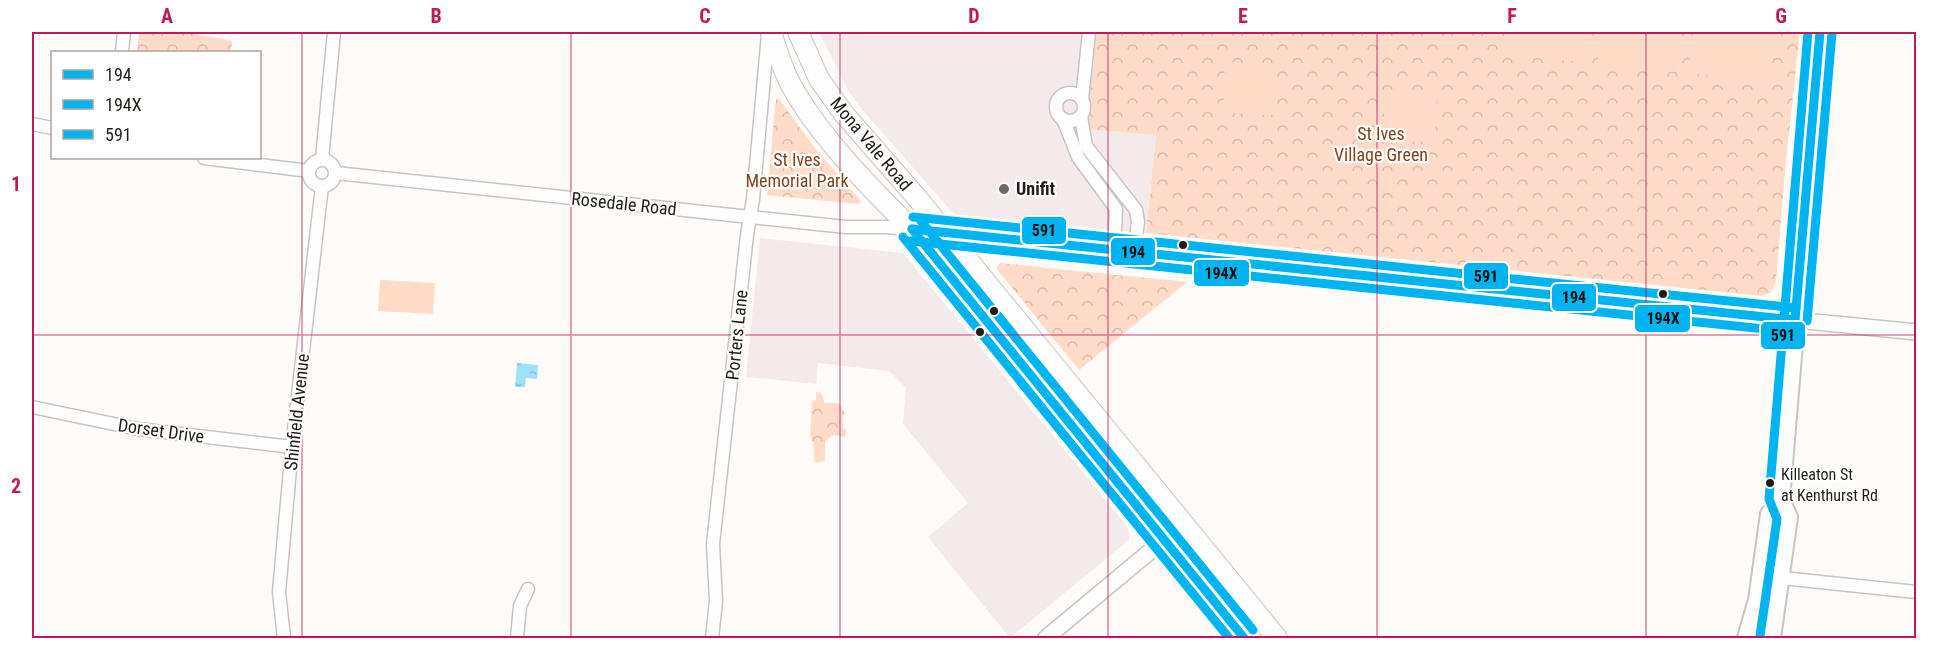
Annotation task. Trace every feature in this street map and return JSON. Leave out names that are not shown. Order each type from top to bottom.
[{"type":"highway","name":"Mona Vale Road","points":[[770,32],[789,81],[807,110],[843,156],[912,230],[1244,639]]},
{"type":"highway","name":"Mona Vale Road","points":[[798,32],[830,96],[880,157],[918,198],[1277,639]]},
{"type":"main road","points":[[1772,639],[1789,517],[1781,500],[1820,32]]},
{"type":"main road","points":[[1746,639],[1761,575],[1769,514],[1781,500]]},
{"type":"street","points":[[122,51],[124,32]]},
{"type":"street","points":[[322,159],[334,32]]},
{"type":"street","name":"Porters Lane","points":[[712,639],[716,601],[713,544],[770,32]]},
{"type":"street","points":[[1077,95],[1083,78],[1089,32]]},
{"type":"street","points":[[1077,95],[1062,94],[1057,101],[1057,111],[1078,157],[1116,209],[1114,251]]},
{"type":"street","points":[[1077,95],[1085,108],[1081,117],[1086,146],[1136,210],[1138,222],[1134,253]]},
{"type":"street","points":[[1062,119],[1072,121],[1081,117]]},
{"type":"street","points":[[32,124],[51,128]]},
{"type":"street","points":[[212,159],[309,171]]},
{"type":"street","points":[[326,159],[333,165],[336,173],[333,181],[322,186],[311,180],[309,171],[312,164],[326,159]]},
{"type":"street","name":"Rosedale Road","points":[[336,173],[750,218],[846,227],[886,227],[912,230]]},
{"type":"street","name":"Shinfield Avenue","points":[[284,639],[279,592],[292,447],[322,186]]},
{"type":"street","points":[[912,230],[1917,332]]},
{"type":"street","name":"Dorset Drive","points":[[32,407],[138,429],[292,447]]},
{"type":"street","points":[[1047,638],[1183,524]]},
{"type":"street","points":[[1759,639],[1762,620],[1761,575]]},
{"type":"street","points":[[1777,639],[1782,578],[1917,592]]},
{"type":"street","points":[[516,639],[520,606],[528,589]]},
{"type":"shaded area","points":[[819,32],[1096,32],[1086,129],[1156,134],[1146,233],[960,216],[952,212],[859,106],[847,89]]},
{"type":"shaded area","points":[[760,238],[903,253],[1126,525],[1129,539],[1010,638],[928,537],[968,503],[903,424],[906,388],[889,371],[818,363],[816,384],[746,377]]},
{"type":"green space","points":[[139,32],[185,32],[232,41],[231,51],[137,51]]},
{"type":"green space","name":"St Ives Village Green","points":[[1096,32],[1800,32],[1776,281],[1771,292],[1762,296],[1146,233],[1156,135],[1086,129]]},
{"type":"green space","points":[[1509,32],[1590,32],[1587,63],[1507,55]]},
{"type":"green space","points":[[1600,32],[1681,32],[1677,72],[1597,64]]},
{"type":"green space","points":[[1693,32],[1774,32],[1769,82],[1688,73]]},
{"type":"green space","points":[[1225,62],[1278,65],[1275,115],[1223,113]]},
{"type":"green space","points":[[1385,89],[1437,92],[1435,142],[1383,140]]},
{"type":"green space","name":"St Ives Memorial Park","points":[[776,99],[779,99],[815,148],[861,201],[859,204],[767,195]]},
{"type":"green space","points":[[1000,263],[1187,282],[1079,370],[996,268]]},
{"type":"green space","points":[[380,280],[435,283],[433,314],[378,311]]},
{"type":"green space","points":[[816,392],[821,393],[825,403],[839,403],[845,414],[842,417],[843,429],[846,429],[845,437],[833,435],[825,442],[825,461],[815,463],[813,442],[810,436],[812,401],[816,400]]},
{"type":"water","points":[[517,363],[538,365],[537,379],[526,378],[525,387],[515,387]]},
{"type":"transit line","name":"591","points":[[1760,636],[1777,519],[1769,499],[1808,32]]},
{"type":"transit line","name":"194","points":[[1795,320],[1820,32]]},
{"type":"transit line","name":"194X","points":[[1807,321],[1832,33]]},
{"type":"transit line","name":"591","points":[[913,217],[1796,308]]},
{"type":"transit line","name":"591","points":[[921,221],[1253,630]]},
{"type":"transit line","name":"194","points":[[912,229],[1795,320]]},
{"type":"transit line","name":"194","points":[[912,229],[1244,638]]},
{"type":"transit line","name":"194X","points":[[903,237],[1229,638]]},
{"type":"transit line","name":"194X","points":[[911,241],[1794,332]]},
{"type":"place","name":"Unifit","points":[[1004,189]]},
{"type":"place","name":"Killeaton St at Kenthurst Rd","points":[[1770,483]]}]
